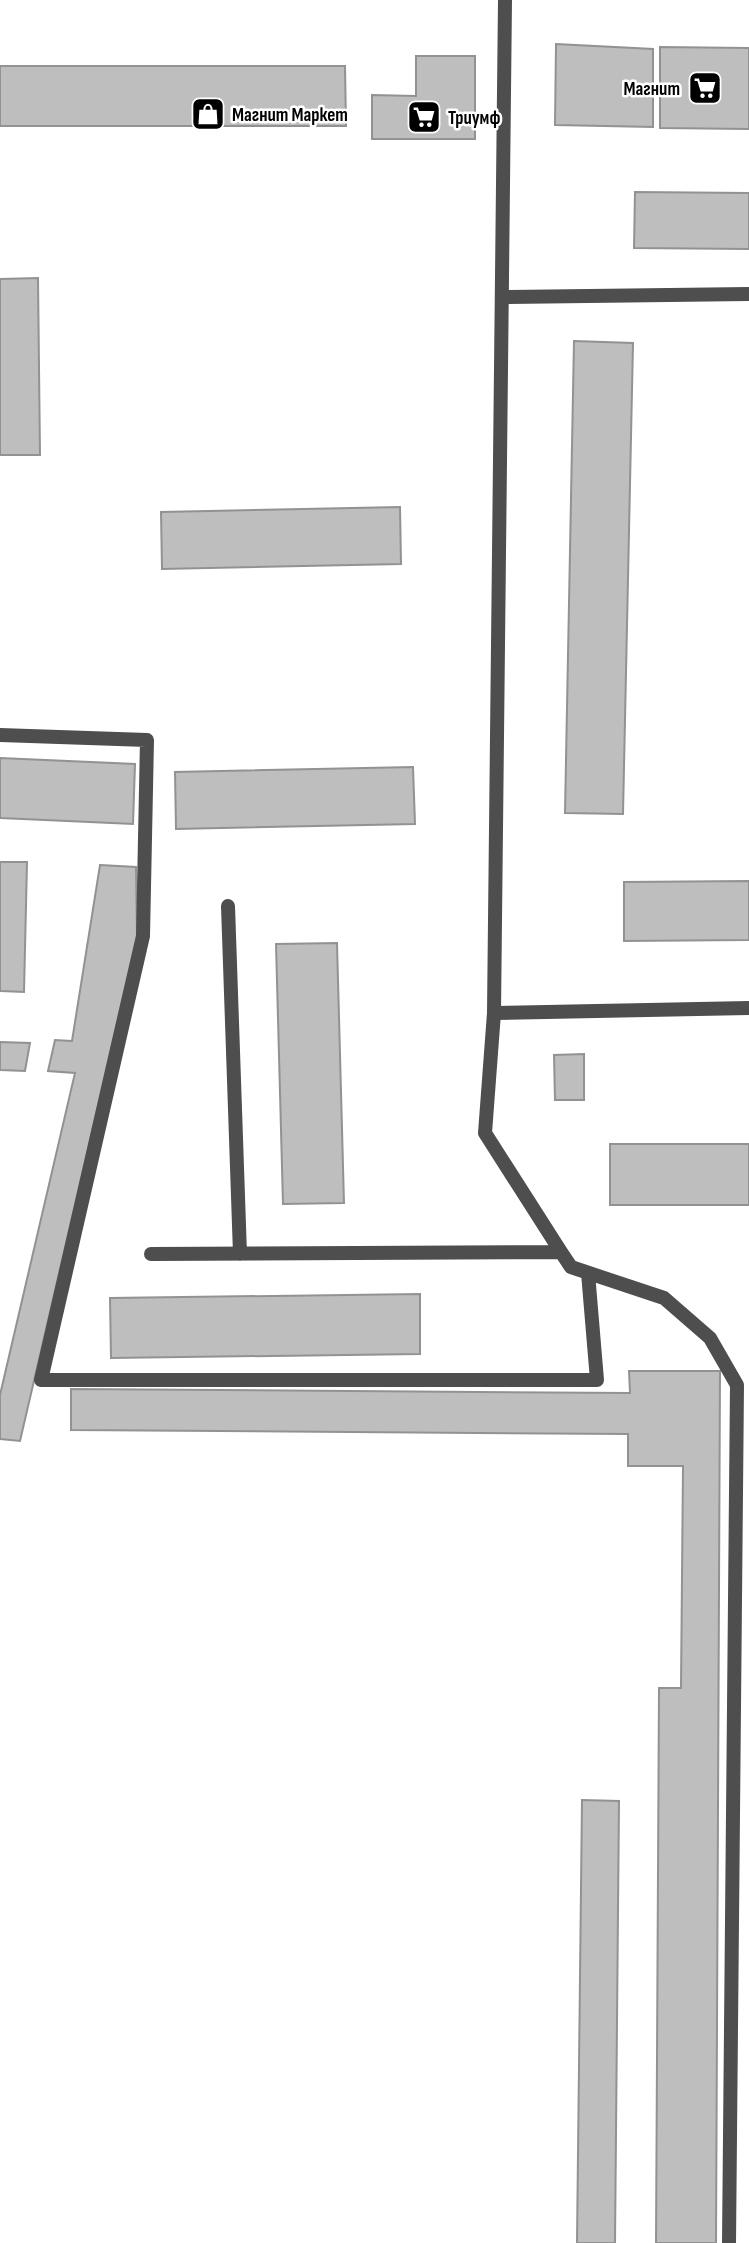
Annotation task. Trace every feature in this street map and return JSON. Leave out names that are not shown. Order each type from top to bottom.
[{"type":"street","points":[[505,0],[494,1013],[485,1133],[571,1267],[664,1298],[710,1338],[737,1385],[729,2243]]},
{"type":"street","points":[[502,297],[749,294]]},
{"type":"street","points":[[0,736],[147,740],[142,936],[41,1380],[597,1380],[588,1273]]},
{"type":"street","points":[[228,906],[240,1254]]},
{"type":"street","points":[[494,1013],[749,1008]]},
{"type":"street","points":[[151,1254],[561,1252]]},
{"type":"building","points":[[556,44],[653,49],[653,127],[555,125]]},
{"type":"building","name":"Магнит","points":[[660,47],[749,48],[749,129],[660,128]]},
{"type":"building","name":"Триумф","points":[[416,56],[475,56],[475,139],[372,139],[372,95],[416,96]]},
{"type":"building","points":[[0,66],[345,66],[346,126],[0,126]]},
{"type":"building","points":[[635,192],[749,193],[749,249],[634,248]]},
{"type":"building","points":[[38,278],[40,455],[0,455],[0,279]]},
{"type":"building","points":[[574,341],[633,343],[623,814],[565,813]]},
{"type":"building","points":[[400,507],[401,564],[162,569],[161,512]]},
{"type":"building","points":[[0,758],[135,764],[133,824],[0,818]]},
{"type":"building","points":[[413,767],[415,824],[176,829],[175,772]]},
{"type":"building","points":[[0,862],[27,862],[24,992],[0,991]]},
{"type":"building","points":[[100,865],[136,867],[137,938],[20,1441],[0,1439],[0,1395],[75,1073],[48,1071],[55,1040],[72,1041]]},
{"type":"building","points":[[749,881],[749,940],[624,941],[624,882]]},
{"type":"building","points":[[337,943],[344,1203],[283,1204],[276,944]]},
{"type":"building","points":[[0,1042],[30,1043],[25,1071],[0,1070]]},
{"type":"building","points":[[584,1054],[584,1100],[555,1100],[554,1055]]},
{"type":"building","points":[[610,1144],[749,1144],[749,1205],[610,1205]]},
{"type":"building","points":[[420,1294],[420,1354],[111,1358],[110,1298]]},
{"type":"building","points":[[629,1371],[720,1371],[716,2243],[656,2243],[659,1688],[681,1688],[683,1466],[628,1466],[628,1434],[71,1430],[71,1389],[630,1393]]},
{"type":"building","points":[[582,1800],[619,1801],[615,2243],[577,2243]]},
{"type":"place","name":"Магнит","points":[[705,88]]},
{"type":"place","name":"Магнит Маркет","points":[[208,114]]},
{"type":"place","name":"Триумф","points":[[424,117]]}]
